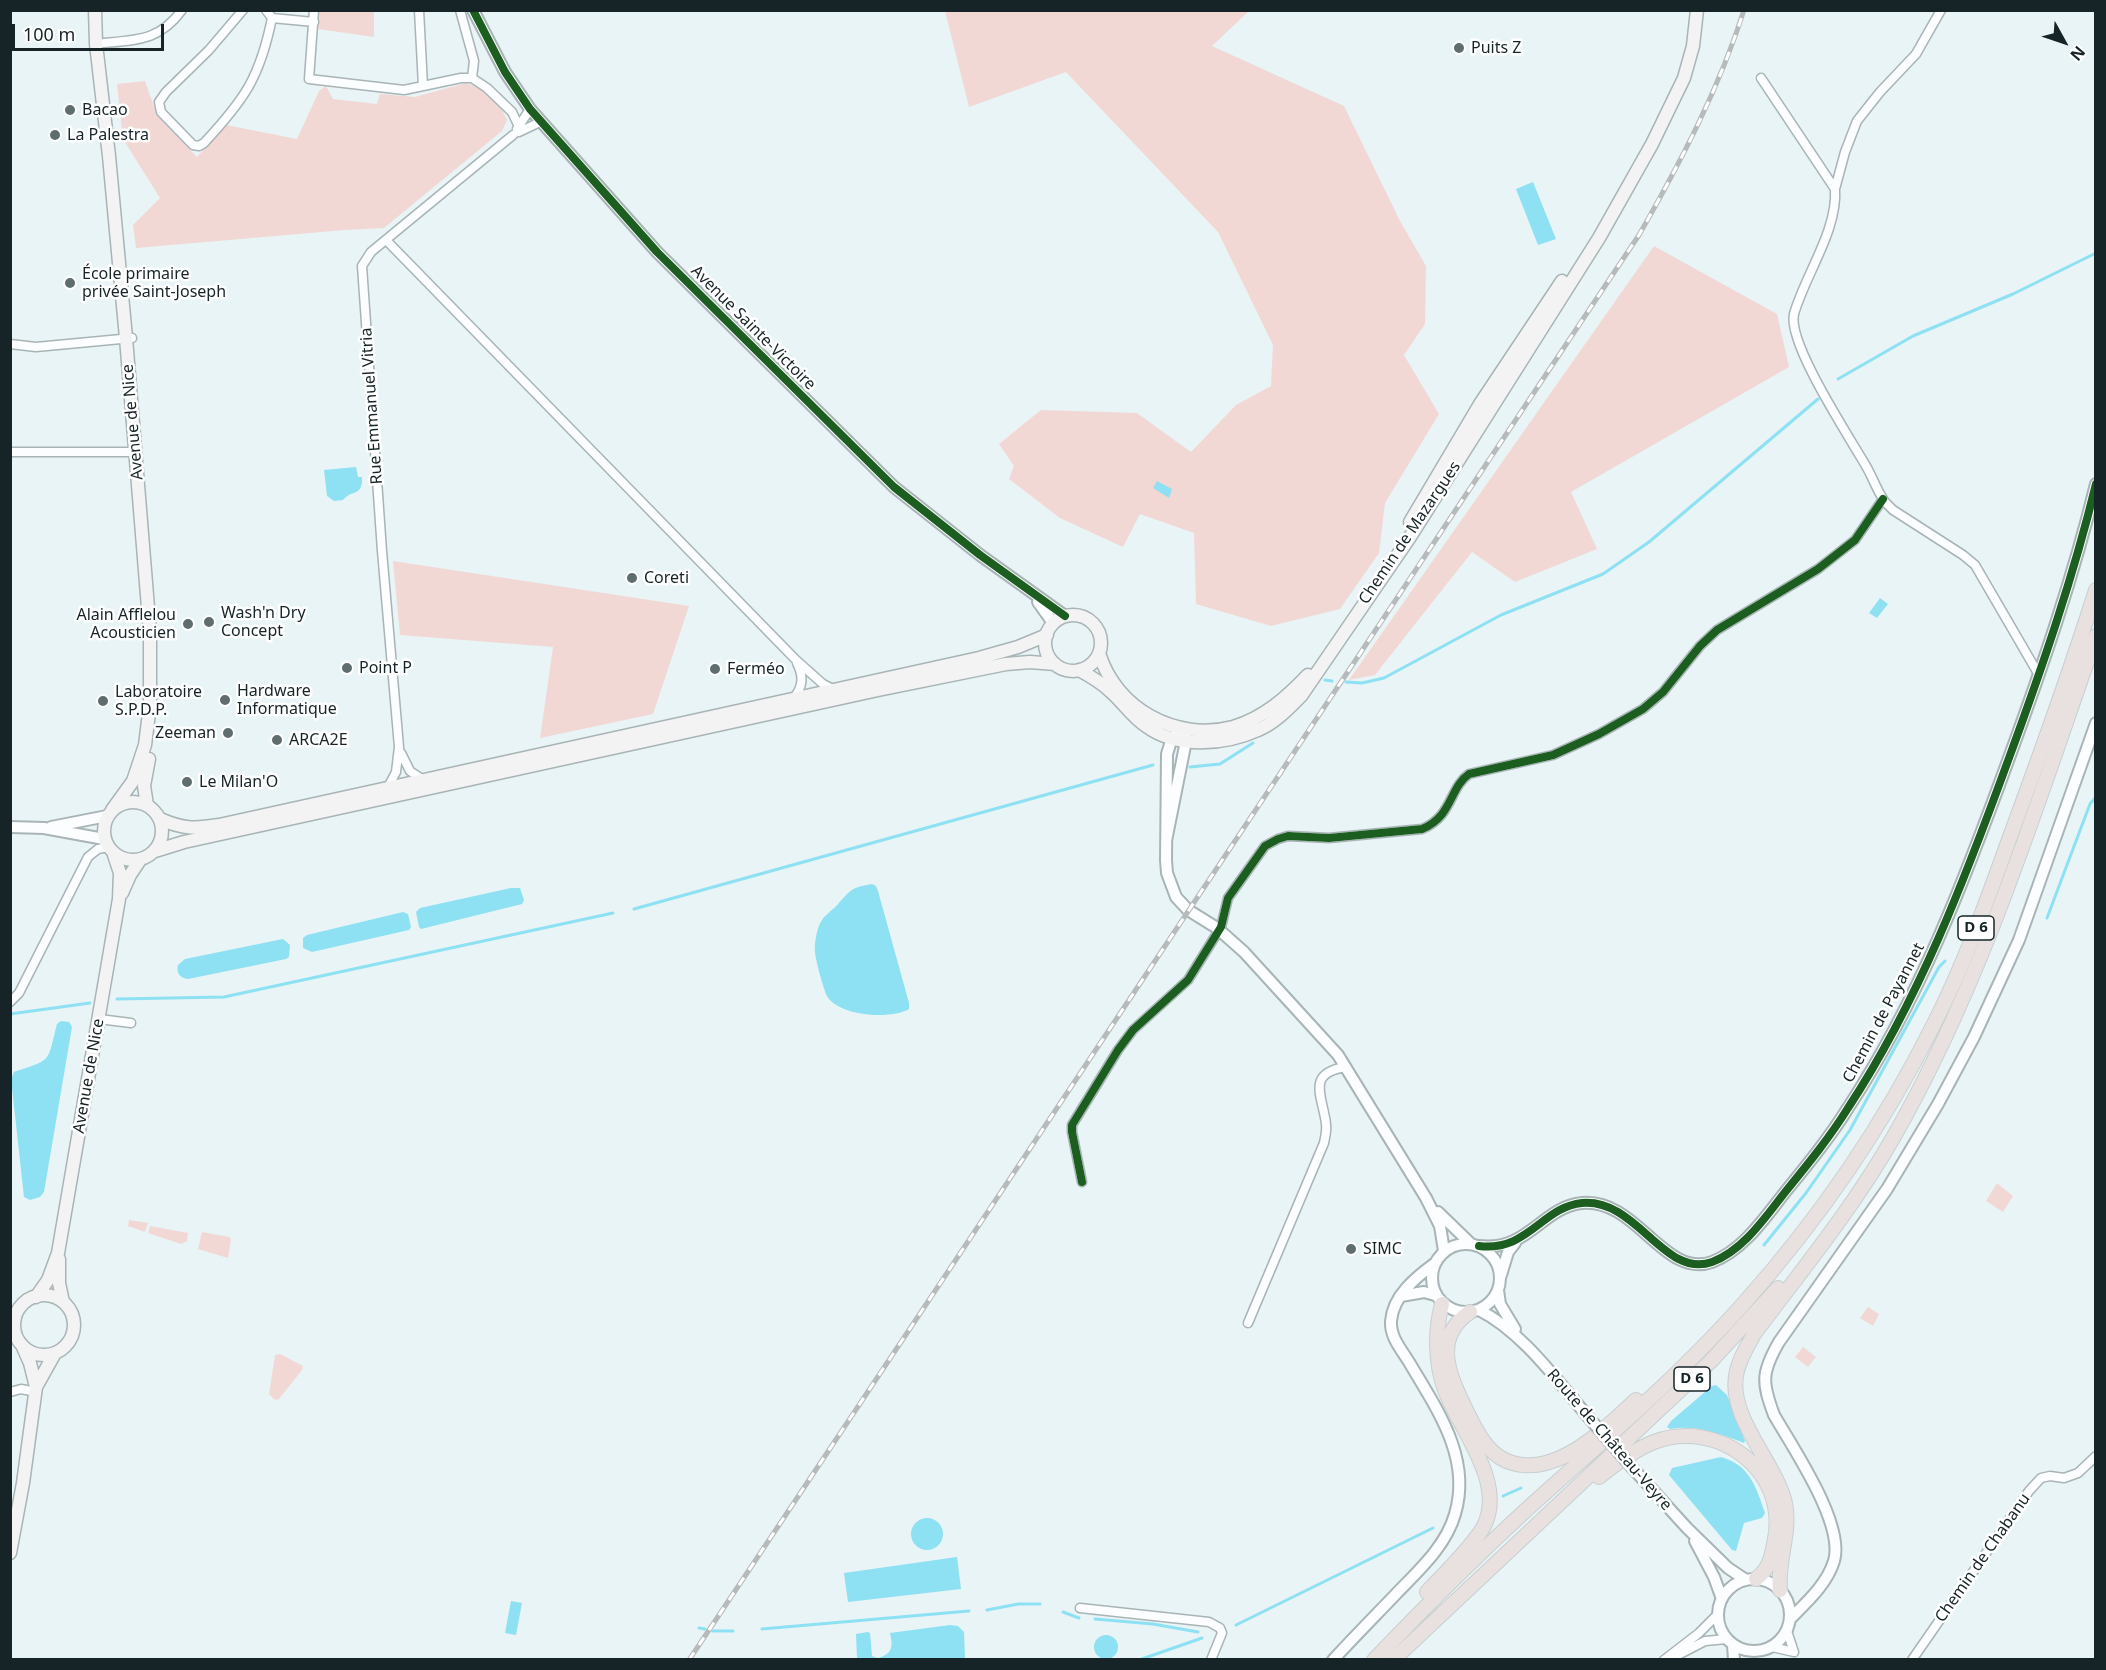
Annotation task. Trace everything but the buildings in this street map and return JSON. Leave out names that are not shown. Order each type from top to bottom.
[{"type":"highway","name":"D 6","points":[[1374,1659],[1445,1586],[1525,1511],[1624,1424],[1698,1352],[1745,1302],[1799,1238],[1843,1177],[1895,1096],[1935,1022],[1972,940],[2042,750],[2096,590]]},
{"type":"highway","name":"D 6","points":[[1393,1659],[1685,1386],[1770,1298],[1849,1194],[1885,1140],[1938,1053],[1952,1025],[1997,919],[2096,636]]},
{"type":"highway","points":[[1784,1596],[1780,1569],[1787,1520],[1785,1503],[1780,1487],[1744,1420],[1736,1393],[1735,1377],[1740,1359],[1754,1334],[1857,1197],[1893,1138],[1938,1053]]},
{"type":"highway","points":[[1474,1311],[1458,1320],[1448,1338],[1448,1366],[1456,1390],[1483,1441],[1498,1457],[1514,1464],[1529,1466],[1545,1464],[1574,1450],[1615,1420],[1705,1336],[1799,1238]]},
{"type":"highway","points":[[1365,1659],[1478,1536],[1488,1516],[1489,1484],[1484,1469],[1447,1394],[1440,1370],[1437,1355],[1439,1299]]},
{"type":"highway","points":[[1458,1597],[1607,1471],[1654,1442],[1680,1437],[1707,1437],[1726,1444],[1745,1456],[1769,1486],[1775,1503],[1777,1532],[1772,1560],[1764,1573],[1751,1580]]},
{"type":"main road","name":"Avenue de Nice","points":[[95,10],[96,44],[129,338],[157,622],[155,717],[144,786],[147,805]]},
{"type":"main road","name":"Chemin de Mazargues","points":[[1332,651],[1359,610],[1480,404],[1652,144],[1684,78],[1693,46],[1697,10]]},
{"type":"main road","name":"Avenue de Nice","points":[[97,25],[104,43],[117,165],[135,452],[150,632],[150,705],[145,745],[139,766],[124,795],[109,813]]},
{"type":"main road","points":[[160,819],[195,829],[425,781],[979,658],[1018,647],[1050,629],[1065,616],[1080,616],[1093,623],[1100,636],[1099,653],[1105,672],[1129,701],[1156,721],[1183,728],[1206,730],[1233,727],[1267,712],[1288,695],[1332,651]]},
{"type":"main road","points":[[1050,629],[1046,651],[1055,664]]},
{"type":"main road","points":[[1079,670],[1109,690],[1154,732],[1186,741],[1214,742],[1236,738],[1259,730],[1279,717],[1301,696],[1332,651]]},
{"type":"main road","points":[[155,851],[162,835],[160,819],[147,805],[135,801],[122,803],[109,813],[103,828],[108,847],[131,861],[140,860],[155,851],[184,843],[1006,664],[1030,662],[1055,664],[1062,668],[1079,670],[1088,667],[1099,653]]},
{"type":"main road","name":"Avenue de Nice","points":[[36,1297],[48,1280],[58,1253],[103,1000],[119,899],[120,873],[108,847]]},
{"type":"main road","name":"Avenue de Nice","points":[[119,899],[140,860]]},
{"type":"main road","name":"Avenue de Nice","points":[[58,1253],[59,1283],[63,1302]]},
{"type":"main road","points":[[21,1344],[37,1354],[46,1355],[65,1347],[74,1329],[71,1311],[63,1302],[50,1296],[36,1297],[14,1312],[12,1329],[30,1363],[36,1389]]},
{"type":"main road","points":[[10,1552],[23,1483],[36,1389],[55,1353]]},
{"type":"street","points":[[104,43],[147,38],[158,34],[173,22],[182,10]]},
{"type":"street","points":[[243,10],[209,50],[166,92],[159,102],[161,112],[193,145],[199,146],[204,143],[251,85],[261,63],[272,18]]},
{"type":"street","points":[[266,10],[272,18],[314,22]]},
{"type":"street","points":[[314,10],[309,79],[396,90],[472,78],[487,88],[512,112],[518,131]]},
{"type":"street","points":[[419,10],[423,86]]},
{"type":"street","points":[[460,10],[474,61],[472,78]]},
{"type":"street","name":"Avenue Sainte-Victoire","points":[[472,10],[505,72],[530,109],[657,252],[894,487],[918,508],[1065,616]]},
{"type":"street","points":[[1941,10],[1916,54],[1880,92],[1857,121],[1845,152],[1827,230],[1798,303],[1793,323],[1817,382],[1867,468],[1882,499],[1893,510],[1965,556],[1975,565],[2039,675]]},
{"type":"street","points":[[1761,78],[1835,189]]},
{"type":"street","points":[[518,131],[530,109]]},
{"type":"street","points":[[518,131],[540,122]]},
{"type":"street","name":"Rue Emmanuel Vitria","points":[[399,747],[382,551],[362,266],[371,252],[518,131]]},
{"type":"street","points":[[386,240],[796,660],[823,684],[835,690]]},
{"type":"street","points":[[10,344],[36,347],[129,338]]},
{"type":"street","points":[[10,452],[135,452]]},
{"type":"street","name":"Chemin de Payannet","points":[[1474,1245],[1500,1247],[1519,1238],[1559,1211],[1582,1203],[1595,1203],[1615,1209],[1632,1220],[1681,1260],[1691,1263],[1712,1262],[1738,1246],[1752,1232],[1821,1149],[1870,1074],[1910,998],[1956,899],[2039,675],[2075,565],[2096,484]]},
{"type":"street","points":[[1082,1182],[1072,1125],[1132,1030],[1185,984],[1220,930],[1228,898],[1262,849],[1288,836],[1329,838],[1422,829],[1440,817],[1462,780],[1469,774],[1553,755],[1628,718],[1646,707],[1663,692],[1700,646],[1717,630],[1818,569],[1855,540],[1882,499]]},
{"type":"street","name":"Avenue Sainte-Victoire","points":[[1031,592],[1050,629]]},
{"type":"street","points":[[793,699],[800,690],[802,680],[796,660]]},
{"type":"street","points":[[1166,841],[1186,741],[1183,728],[1172,738],[1167,754],[1166,841],[1167,873],[1176,897],[1188,910],[1220,930],[1267,975],[1324,1038],[1346,1067],[1426,1198],[1440,1226],[1444,1251]]},
{"type":"street","points":[[1790,1619],[1826,1578],[1834,1562],[1837,1548],[1832,1522],[1823,1503],[1774,1415],[1764,1379],[1770,1359],[1779,1342],[1887,1189],[1938,1104],[1974,1037],[2019,940],[2094,730]]},
{"type":"street","points":[[399,747],[406,766],[425,781]]},
{"type":"street","points":[[387,789],[396,772],[399,747]]},
{"type":"street","points":[[10,827],[44,828],[109,813]]},
{"type":"street","points":[[44,828],[108,847]]},
{"type":"street","points":[[10,1002],[19,993],[88,856],[98,849],[108,847]]},
{"type":"street","points":[[99,1019],[131,1023]]},
{"type":"street","points":[[1248,1323],[1324,1143],[1326,1127],[1319,1091],[1321,1080],[1330,1071],[1346,1067]]},
{"type":"street","points":[[1401,1296],[1424,1292],[1439,1299],[1450,1309],[1461,1312],[1474,1311],[1486,1306],[1499,1285],[1500,1273],[1489,1253],[1474,1245],[1446,1222],[1426,1198]]},
{"type":"street","name":"Chemin de Payannet","points":[[1499,1285],[1508,1252],[1519,1238]]},
{"type":"street","points":[[1333,1659],[1419,1570],[1442,1543],[1451,1525],[1459,1497],[1459,1467],[1455,1449],[1392,1331],[1392,1313],[1401,1296],[1416,1278],[1434,1264],[1444,1251],[1463,1243],[1474,1245]]},
{"type":"street","points":[[1434,1264],[1431,1281],[1439,1299]]},
{"type":"street","name":"Route de Château-Veyre","points":[[1499,1285],[1500,1304],[1531,1352]]},
{"type":"street","name":"Route de Château-Veyre","points":[[1474,1311],[1503,1324],[1531,1352],[1687,1528],[1728,1568],[1751,1580]]},
{"type":"street","points":[[10,1392],[36,1389]]},
{"type":"street","name":"Chemin de Chabanu","points":[[1912,1659],[2029,1491],[2041,1479],[2050,1476],[2064,1478],[2078,1473],[2096,1456]]},
{"type":"street","name":"Route de Château-Veyre","points":[[1687,1528],[1714,1577],[1722,1599]]},
{"type":"street","points":[[1734,1659],[1730,1642],[1719,1623],[1718,1614],[1722,1599],[1733,1586],[1751,1580],[1773,1584],[1784,1596],[1794,1602],[1814,1594]]},
{"type":"street","points":[[1784,1596],[1790,1619],[1787,1631],[1794,1652],[1802,1659]]},
{"type":"street","points":[[1080,1608],[1209,1622],[1220,1628],[1222,1633],[1211,1659]]},
{"type":"street","points":[[1664,1659],[1699,1633],[1718,1614]]},
{"type":"street","points":[[1755,1659],[1787,1631]]},
{"type":"street","points":[[1671,1659],[1705,1641],[1730,1642],[1743,1650],[1753,1652],[1768,1649],[1794,1652]]},
{"type":"shaded area","points":[[318,11],[374,11],[374,37],[318,29]]},
{"type":"shaded area","points":[[945,11],[1249,11],[1212,46],[1344,106],[1400,221],[1426,266],[1425,324],[1404,355],[1439,414],[1385,503],[1379,553],[1340,609],[1271,626],[1196,604],[1194,533],[1140,514],[1123,547],[1060,518],[1009,479],[1014,466],[999,444],[1041,410],[1137,413],[1191,452],[1236,405],[1271,386],[1273,345],[1218,232],[1066,72],[969,107]]},
{"type":"shaded area","points":[[145,81],[157,115],[197,157],[226,125],[297,139],[319,91],[326,86],[333,99],[377,104],[380,94],[415,97],[466,83],[490,97],[501,108],[507,120],[502,131],[384,228],[136,248],[133,225],[160,198],[123,139],[117,84]]},
{"type":"shaded area","points":[[1654,246],[1777,314],[1789,367],[1571,492],[1597,549],[1515,582],[1472,552],[1375,675],[1349,680]]},
{"type":"shaded area","points":[[393,561],[689,606],[653,714],[540,738],[553,647],[400,635]]},
{"type":"shaded area","points":[[1997,1183],[2013,1196],[2003,1212],[1986,1201]]},
{"type":"shaded area","points":[[129,1220],[148,1223],[145,1232],[128,1226]]},
{"type":"shaded area","points":[[150,1226],[188,1233],[187,1241],[181,1244],[148,1233]]},
{"type":"shaded area","points":[[202,1232],[231,1239],[228,1258],[198,1249]]},
{"type":"shaded area","points":[[1868,1307],[1879,1314],[1873,1326],[1860,1318]]},
{"type":"shaded area","points":[[1803,1347],[1816,1357],[1808,1367],[1795,1357]]},
{"type":"shaded area","points":[[280,1354],[303,1366],[279,1399],[275,1400],[269,1394],[275,1355]]},
{"type":"water","points":[[1533,182],[1556,239],[1538,245],[1516,189]]},
{"type":"water","points":[[356,467],[358,477],[362,477],[359,490],[343,500],[334,501],[327,496],[324,470]]},
{"type":"water","points":[[1157,481],[1172,489],[1169,498],[1153,488]]},
{"type":"water","points":[[1880,598],[1888,604],[1877,618],[1869,613]]},
{"type":"water","points":[[872,884],[878,891],[909,1003],[909,1009],[890,1014],[853,1012],[833,1003],[825,992],[815,952],[817,931],[824,918],[852,890]]},
{"type":"water","points":[[520,888],[524,900],[522,904],[421,929],[419,927],[416,912],[420,908]]},
{"type":"water","points":[[403,912],[408,914],[411,927],[409,930],[312,952],[303,948],[303,938],[307,935]]},
{"type":"water","points":[[283,939],[290,945],[289,957],[286,959],[188,979],[178,973],[178,965],[185,959]]},
{"type":"water","points":[[61,1021],[69,1022],[72,1027],[44,1192],[40,1197],[30,1200],[24,1197],[11,1079],[14,1072],[46,1058],[52,1046],[57,1024]]},
{"type":"water","points":[[1716,1385],[1727,1395],[1744,1443],[1708,1431],[1667,1427],[1671,1421]]},
{"type":"water","points":[[1721,1457],[1739,1465],[1745,1471],[1755,1486],[1765,1513],[1762,1518],[1744,1523],[1736,1551],[1732,1550],[1669,1475],[1672,1468]]},
{"type":"water","points":[[927,1518],[938,1523],[943,1534],[938,1545],[927,1550],[916,1545],[911,1534],[916,1523]]},
{"type":"water","points":[[957,1557],[961,1589],[848,1602],[844,1573]]},
{"type":"water","points":[[511,1601],[522,1603],[516,1635],[505,1633]]},
{"type":"water","points":[[950,1625],[958,1626],[964,1632],[965,1659],[857,1659],[856,1634],[870,1633],[872,1656],[878,1658],[887,1654],[891,1649],[890,1633]]},
{"type":"water","points":[[1106,1635],[1115,1638],[1118,1647],[1115,1656],[1106,1659],[1097,1656],[1094,1647],[1097,1638]]},
{"type":"waterway","points":[[1838,379],[1913,336],[2013,294],[2096,253]]},
{"type":"waterway","points":[[1346,682],[1362,683],[1384,678],[1501,615],[1603,574],[1649,542],[1818,399]]},
{"type":"waterway","points":[[1325,680],[1332,681]]},
{"type":"waterway","points":[[1190,767],[1220,764],[1253,743]]},
{"type":"waterway","points":[[634,909],[1153,765]]},
{"type":"waterway","points":[[2047,918],[2090,804],[2096,797]]},
{"type":"waterway","points":[[117,999],[224,997],[613,913]]},
{"type":"waterway","points":[[1764,1245],[1806,1193],[1850,1130],[1939,967],[1945,961]]},
{"type":"waterway","points":[[10,1014],[90,1003]]},
{"type":"waterway","points":[[1503,1496],[1521,1488]]},
{"type":"waterway","points":[[1236,1625],[1433,1528]]},
{"type":"waterway","points":[[987,1610],[1018,1604],[1040,1604]]},
{"type":"waterway","points":[[762,1629],[969,1611]]},
{"type":"waterway","points":[[1063,1612],[1079,1618]]},
{"type":"waterway","points":[[1095,1619],[1153,1624],[1198,1632]]},
{"type":"waterway","points":[[699,1628],[705,1629]]},
{"type":"waterway","points":[[713,1631],[733,1631]]},
{"type":"waterway","points":[[1139,1660],[1202,1638]]},
{"type":"railway","points":[[689,1660],[1639,235],[1698,125],[1723,68],[1744,10]]},
{"type":"cycle path","points":[[473,10],[505,72],[530,109],[657,252],[894,487],[980,555],[1065,616]]},
{"type":"cycle path","points":[[1479,1246],[1496,1246],[1510,1242],[1523,1236],[1556,1212],[1582,1203],[1601,1205],[1619,1212],[1664,1249],[1679,1259],[1695,1264],[1712,1262],[1724,1257],[1744,1241],[1762,1221],[1819,1150],[1848,1108],[1897,1025],[1939,938],[1975,849],[2033,690],[2067,588],[2096,484]]},
{"type":"cycle path","points":[[1082,1182],[1072,1125],[1118,1050],[1133,1030],[1188,980],[1221,927],[1228,898],[1265,846],[1288,836],[1329,838],[1422,829],[1440,817],[1458,787],[1469,774],[1553,755],[1599,734],[1643,709],[1663,692],[1700,646],[1717,630],[1818,569],[1855,540],[1883,499]]},
{"type":"place","name":"Puits Z","points":[[1459,48]]},
{"type":"place","name":"Bacao","points":[[70,110]]},
{"type":"place","name":"La Palestra","points":[[55,135]]},
{"type":"place","name":"École primaire privée Saint-Joseph","points":[[70,283]]},
{"type":"place","name":"Coreti","points":[[632,578]]},
{"type":"place","name":"Wash'n Dry Concept","points":[[209,622]]},
{"type":"place","name":"Alain Afflelou Acousticien","points":[[188,624]]},
{"type":"place","name":"Point P","points":[[347,668]]},
{"type":"place","name":"Ferméo","points":[[715,669]]},
{"type":"place","name":"Hardware Informatique","points":[[225,700]]},
{"type":"place","name":"Laboratoire S.P.D.P.","points":[[103,701]]},
{"type":"place","name":"Zeeman","points":[[228,733]]},
{"type":"place","name":"ARCA2E","points":[[277,740]]},
{"type":"place","name":"Le Milan'O","points":[[187,782]]},
{"type":"place","name":"SIMC","points":[[1351,1249]]}]
